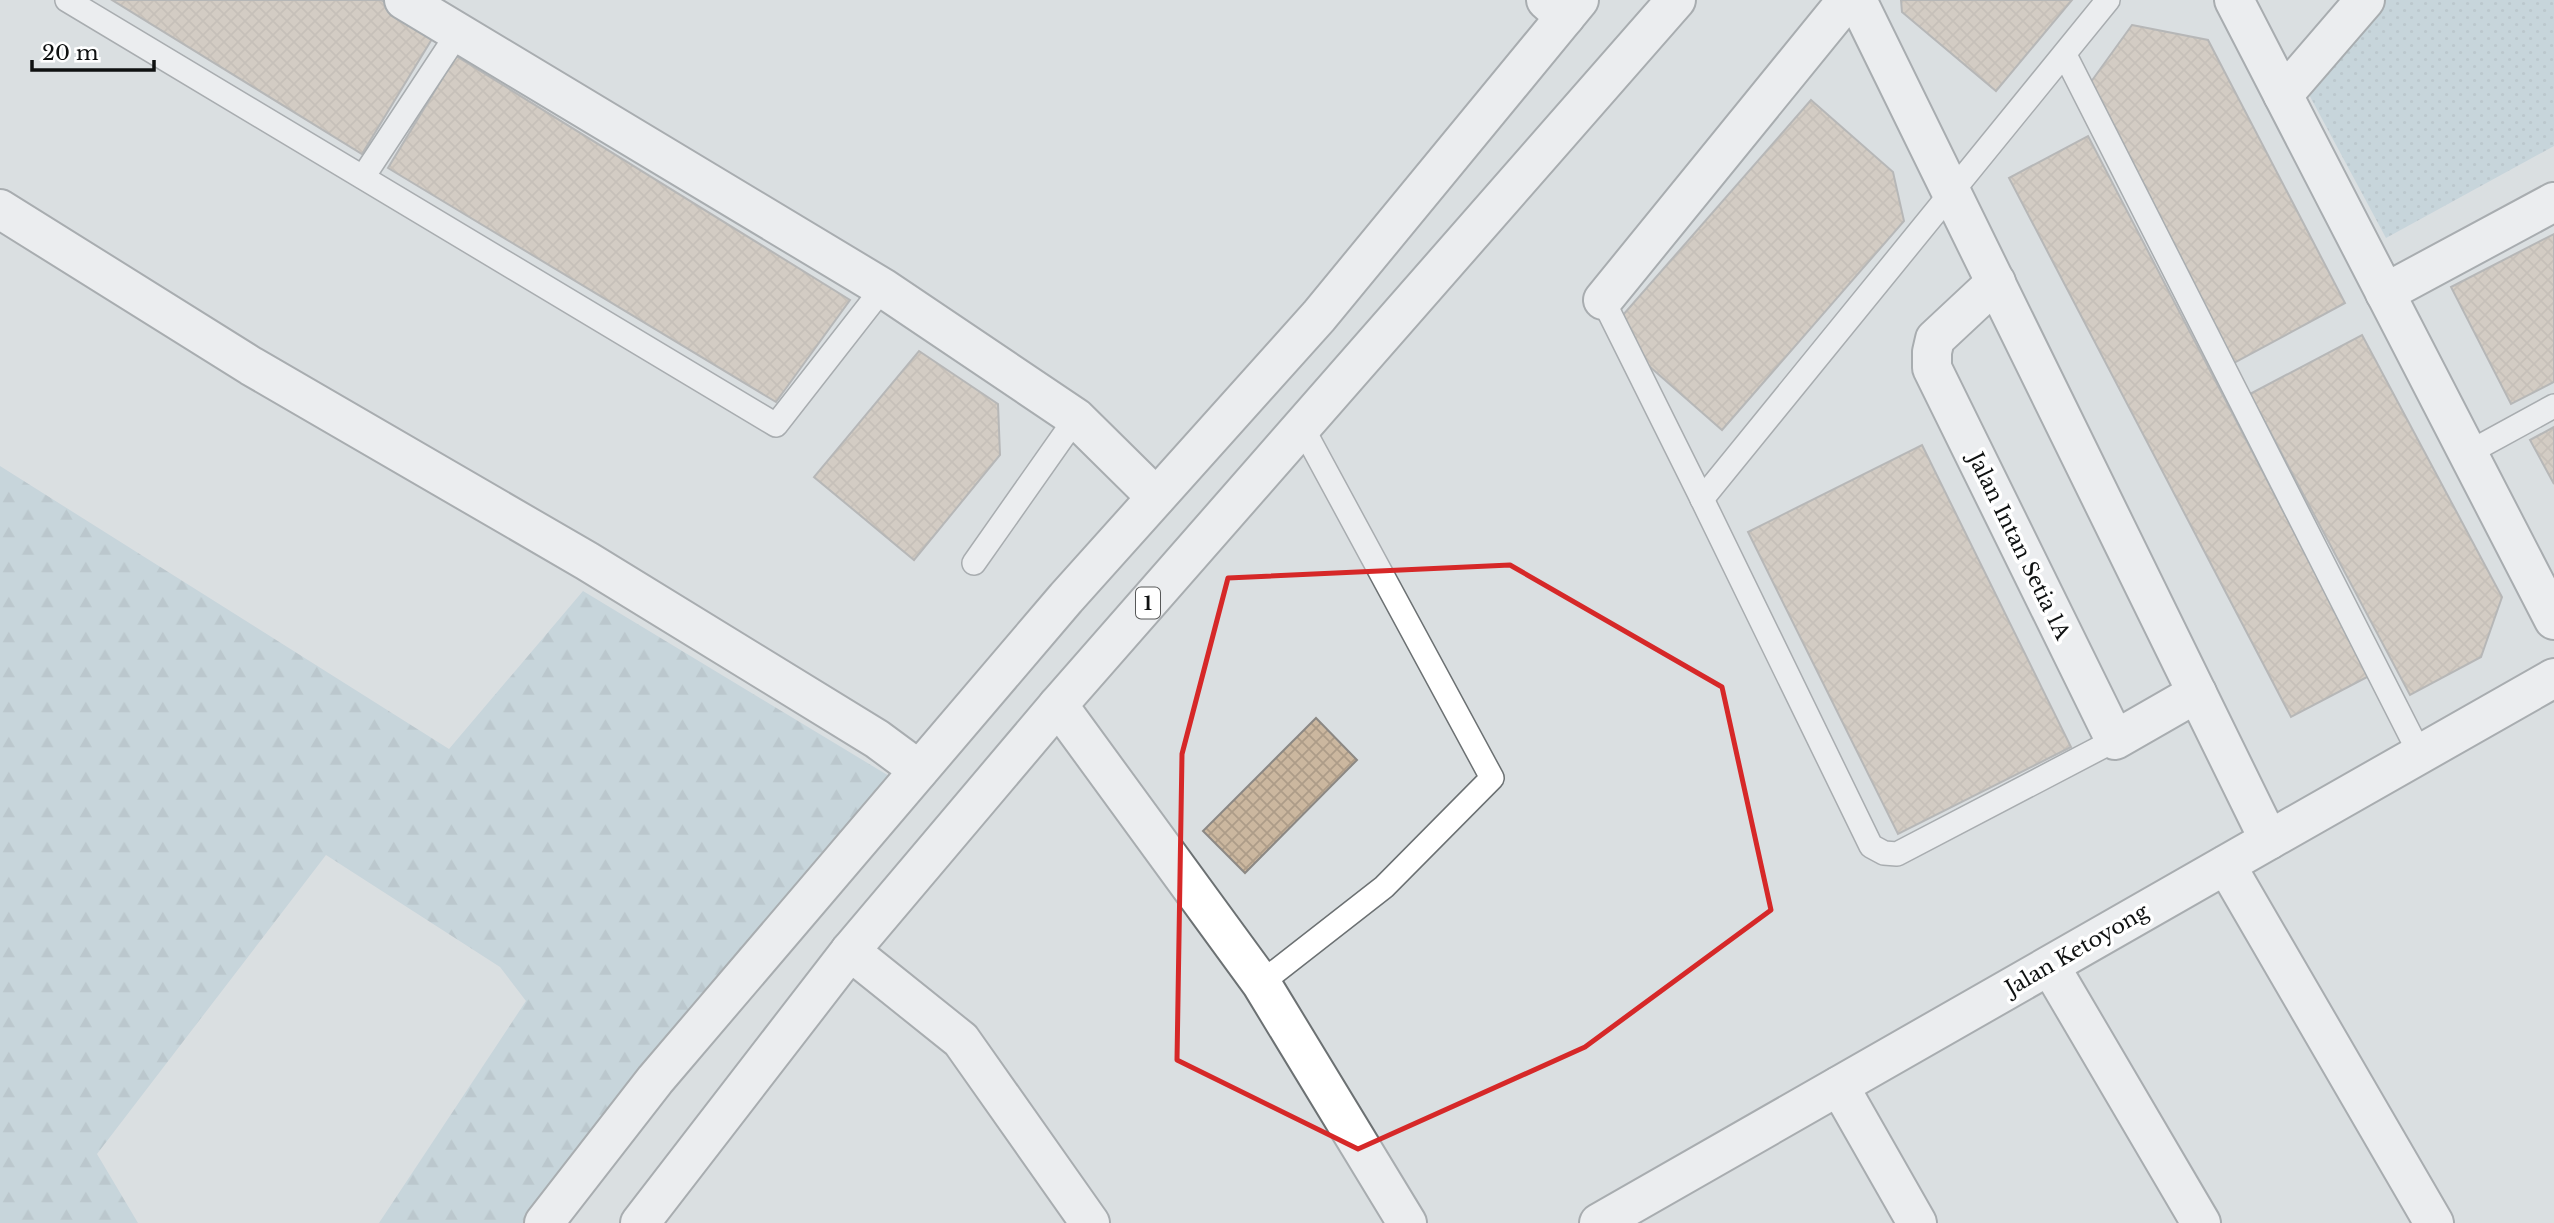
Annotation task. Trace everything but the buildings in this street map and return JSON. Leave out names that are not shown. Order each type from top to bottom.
[{"type":"street","points":[[404,0],[883,288],[1076,418],[1156,497]]},
{"type":"street","name":"1","points":[[640,1223],[850,951],[1058,705],[1676,0]]},
{"type":"street","points":[[1602,300],[1847,0]]},
{"type":"street","points":[[1857,0],[2269,841]]},
{"type":"street","points":[[2234,0],[2554,620]]},
{"type":"street","points":[[2283,95],[2365,0]]},
{"type":"street","points":[[544,1223],[655,1080],[1066,597],[1319,316],[1563,6]]},
{"type":"street","points":[[2385,293],[2554,202]]},
{"type":"street","points":[[0,209],[251,366],[610,576],[877,739],[919,770]]},
{"type":"street","name":"Jalan Intan Setia 1A","points":[[1996,282],[1935,339],[1932,368],[2115,740]]},
{"type":"street","name":"Jalan Ketoyong","points":[[1600,1223],[2554,678]]},
{"type":"street","points":[[2115,740],[2197,693]]},
{"type":"street","points":[[1058,705],[1261,983],[1407,1223]]},
{"type":"street","points":[[2226,865],[2434,1223]]},
{"type":"street","points":[[850,951],[961,1040],[1090,1223]]},
{"type":"street","points":[[2050,966],[2201,1223]]},
{"type":"street","points":[[1839,1086],[1917,1223]]},
{"type":"lane","points":[[67,0],[776,425],[883,288]]},
{"type":"lane","points":[[1702,499],[1953,194],[2108,0]]},
{"type":"lane","points":[[363,177],[458,33]]},
{"type":"lane","points":[[2065,55],[2420,754]]},
{"type":"lane","points":[[1602,300],[1871,846],[1884,853],[1897,854],[2115,740]]},
{"type":"lane","points":[[2468,453],[2554,406]]},
{"type":"lane","points":[[974,563],[1076,418]]},
{"type":"lane","points":[[1261,983],[1384,887],[1493,778],[1302,427]]},
{"type":"highlighted area","points":[[1510,565],[1722,687],[1771,910],[1585,1047],[1358,1149],[1177,1060],[1182,754],[1228,578]]},
{"type":"green space","points":[[2384,0],[2554,0],[2554,146],[2386,238],[2306,89]]},
{"type":"green space","points":[[0,466],[449,749],[583,591],[899,782],[531,1223],[379,1223],[526,1001],[500,967],[326,855],[97,1154],[138,1223],[0,1223]]}]
